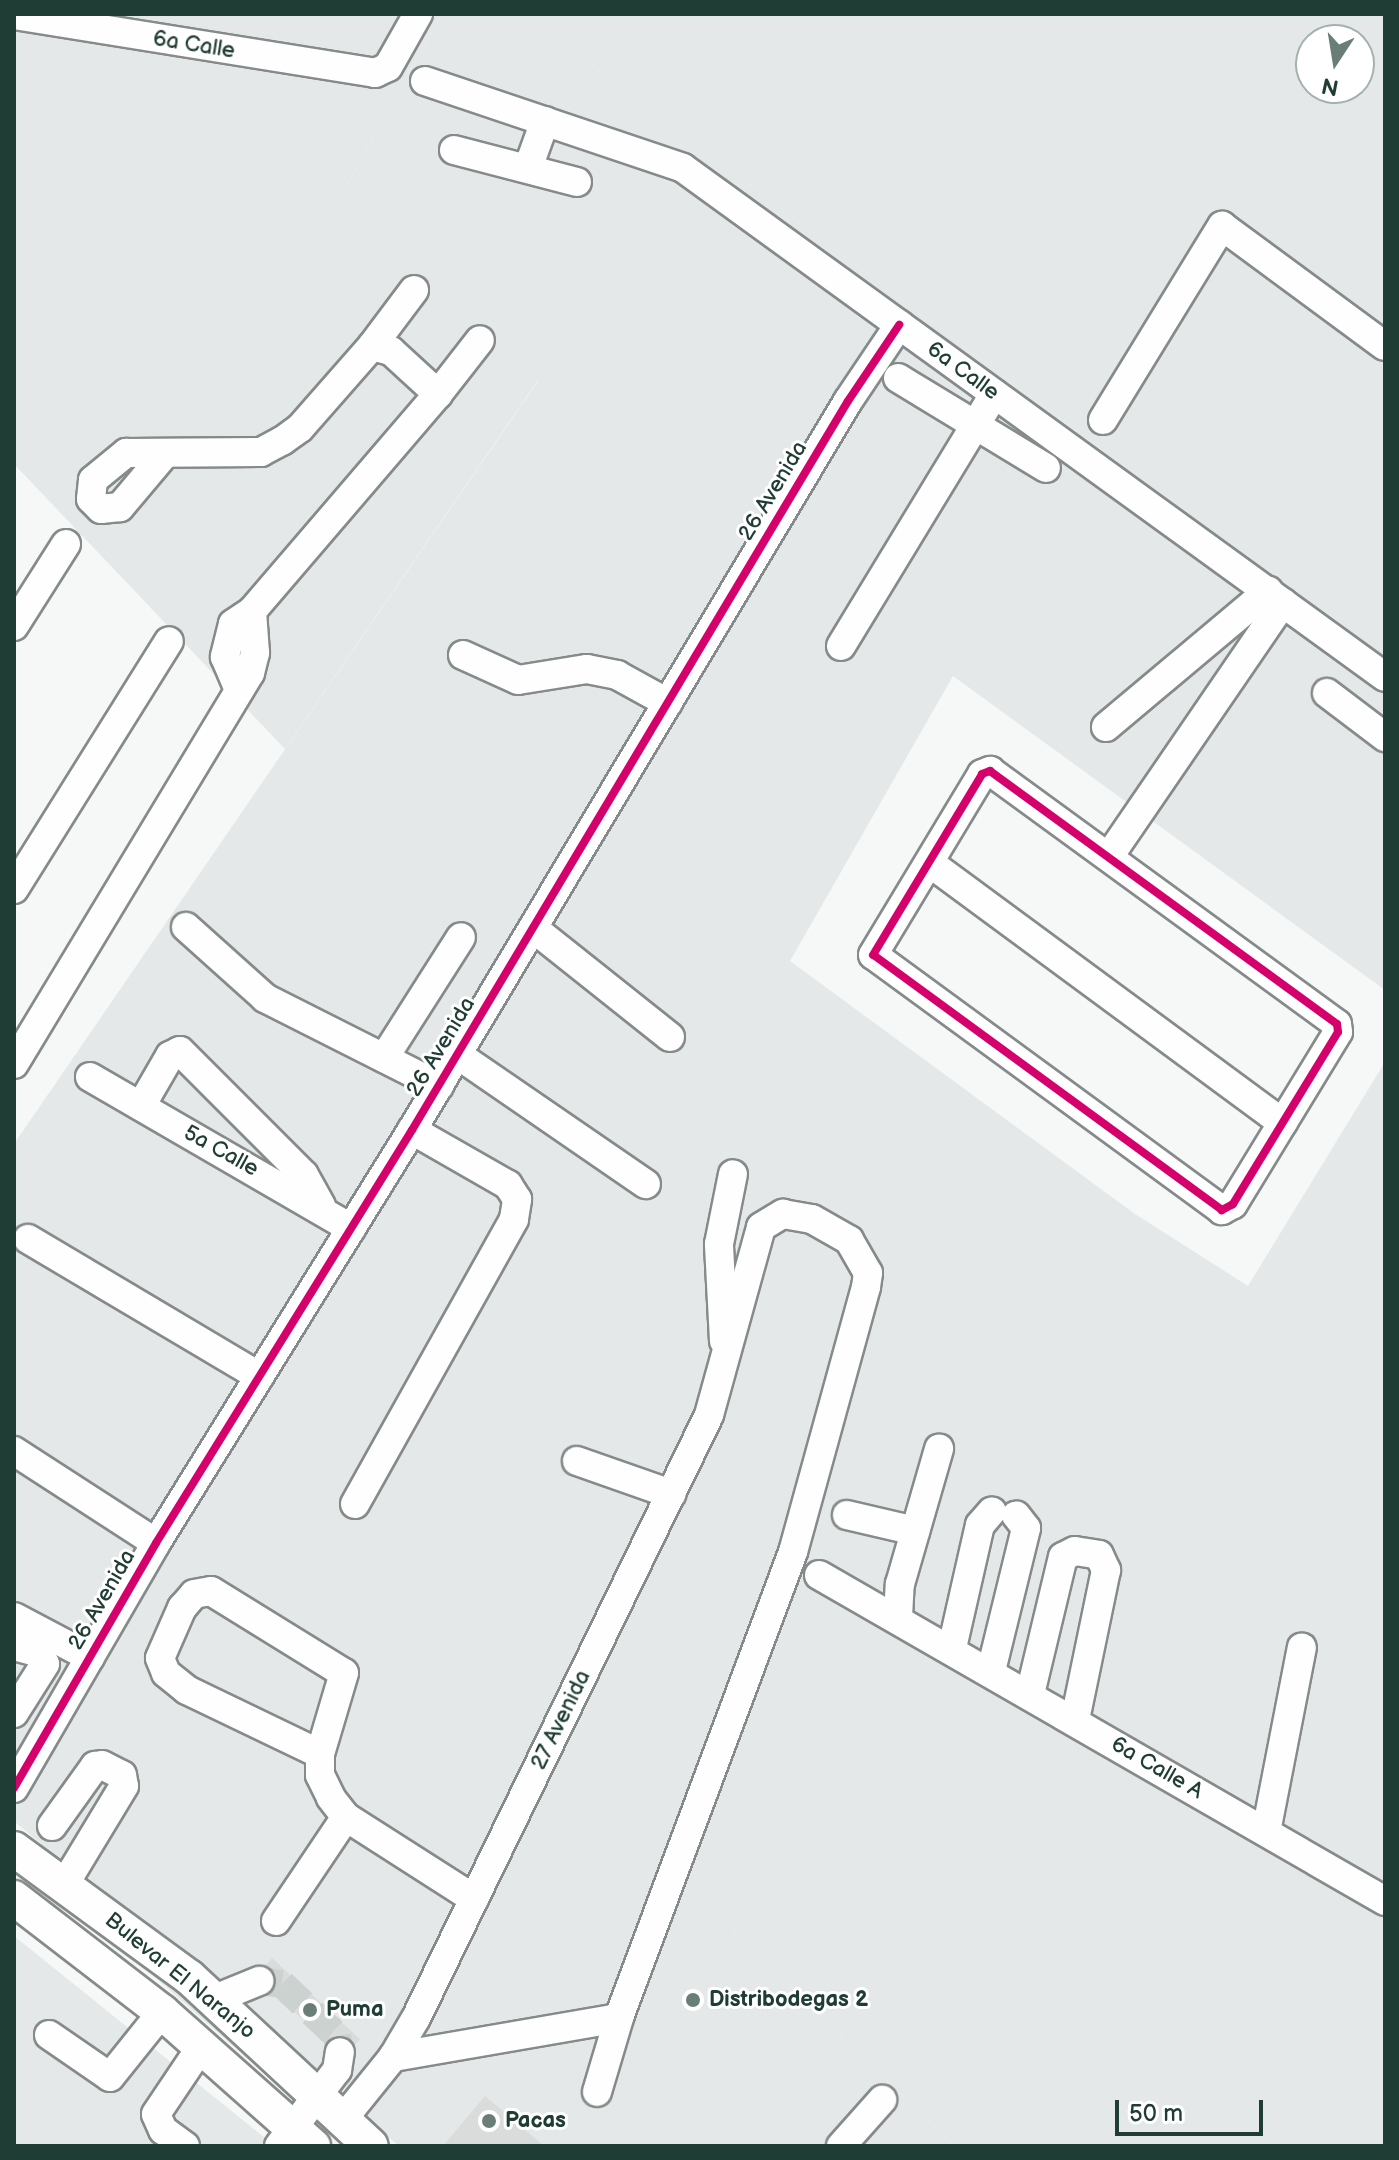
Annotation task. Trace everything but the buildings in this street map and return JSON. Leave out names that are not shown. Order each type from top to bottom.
[{"type":"main road","name":"Bulevar El Naranjo","points":[[14,1849],[215,1999],[371,2146]]},
{"type":"main road","name":"Bulevar El Naranjo","points":[[14,1898],[162,2012],[295,2140]]},
{"type":"street","name":"6a Calle","points":[[14,15],[375,73],[388,67],[418,14]]},
{"type":"street","name":"6a Calle","points":[[425,81],[683,168],[1385,677]]},
{"type":"street","points":[[528,168],[545,121]]},
{"type":"street","points":[[454,150],[577,182]]},
{"type":"street","points":[[1103,420],[1222,226],[1385,346]]},
{"type":"street","points":[[163,456],[261,452],[282,441],[300,428],[372,346],[414,290]]},
{"type":"street","name":"26 Avenida","points":[[14,1788],[156,1543],[458,1055],[899,325]]},
{"type":"street","points":[[14,1064],[239,690],[225,657],[226,639],[233,624],[252,611],[438,394],[480,340]]},
{"type":"street","points":[[372,346],[391,351],[438,394]]},
{"type":"street","points":[[898,378],[1046,468]]},
{"type":"street","points":[[841,646],[994,394]]},
{"type":"street","points":[[14,626],[66,544]]},
{"type":"street","points":[[1106,727],[1276,597]]},
{"type":"street","points":[[1110,855],[1276,597]]},
{"type":"street","points":[[14,889],[169,641]]},
{"type":"street","points":[[463,655],[518,680],[587,669],[617,675],[668,703]]},
{"type":"street","points":[[1327,693],[1385,737]]},
{"type":"street","points":[[990,771],[1110,855],[1337,1024],[1338,1032],[1233,1204],[1222,1210],[1212,1207],[905,982],[873,955],[982,774],[990,771]]},
{"type":"street","points":[[930,863],[1283,1123]]},
{"type":"street","points":[[186,927],[265,998],[439,1086]]},
{"type":"street","points":[[533,928],[670,1037]]},
{"type":"street","points":[[384,1058],[461,937]]},
{"type":"street","points":[[141,1106],[170,1056],[180,1051],[192,1058],[304,1175],[322,1207]]},
{"type":"street","points":[[458,1055],[646,1184]]},
{"type":"street","name":"5a Calle","points":[[90,1077],[322,1207],[351,1228]]},
{"type":"street","points":[[355,1504],[514,1219],[517,1199],[508,1185],[412,1130]]},
{"type":"street","points":[[726,1354],[719,1244],[733,1174]]},
{"type":"street","name":"27 Avenida","points":[[295,2140],[393,2057],[474,1899],[709,1415],[761,1227],[783,1214],[812,1219],[849,1240],[868,1273],[793,1552],[619,2018]]},
{"type":"street","points":[[28,1239],[259,1376]]},
{"type":"street","points":[[898,1617],[900,1584],[939,1449]]},
{"type":"street","points":[[14,1451],[156,1543]]},
{"type":"street","points":[[577,1461],[671,1494]]},
{"type":"street","points":[[940,1642],[980,1525],[1004,1513],[1026,1528],[991,1671]]},
{"type":"street","points":[[847,1515],[915,1531]]},
{"type":"street","points":[[1030,1694],[1063,1557],[1075,1551],[1099,1555],[1106,1570],[1075,1720]]},
{"type":"street","name":"6a Calle A","points":[[819,1575],[898,1617],[1385,1901]]},
{"type":"street","points":[[320,1754],[187,1690],[166,1673],[160,1658],[182,1608],[194,1594],[211,1591],[344,1673],[320,1754],[320,1775],[346,1817],[474,1899]]},
{"type":"street","points":[[14,1617],[90,1657]]},
{"type":"street","points":[[14,1646],[37,1652],[45,1664],[14,1713]]},
{"type":"street","points":[[1266,1832],[1302,1647]]},
{"type":"street","points":[[52,1826],[95,1766],[122,1775],[124,1786],[64,1885]]},
{"type":"street","points":[[276,1921],[346,1817]]},
{"type":"street","points":[[215,1999],[259,1981]]},
{"type":"street","points":[[49,2035],[110,2077],[162,2012]]},
{"type":"street","points":[[393,2057],[619,2018],[597,2092]]},
{"type":"street","points":[[185,2146],[163,2130],[156,2114],[201,2047]]},
{"type":"street","points":[[331,2108],[340,2052]]},
{"type":"street","points":[[841,2146],[882,2100]]},
{"type":"shaded area","points":[[14,14],[442,14],[328,219],[538,380],[285,749],[14,464]]},
{"type":"shaded area","points":[[442,14],[524,14],[1385,664],[1385,990],[953,676],[790,961],[1135,1214],[1087,1409],[1385,1629],[1385,1909],[693,1891],[954,2146],[399,2146],[14,1821],[14,1144],[538,381],[328,219]]},
{"type":"shaded area","points":[[524,14],[1385,14],[1385,664]]},
{"type":"shaded area","points":[[1385,1062],[1385,1629],[1086,1409],[1135,1214],[1248,1286]]},
{"type":"shaded area","points":[[807,1573],[1385,1909],[1385,2146],[954,2146],[693,1891]]},
{"type":"shaded area","points":[[14,1860],[160,1971],[263,2062],[251,2062],[157,1979],[14,1874]]},
{"type":"shaded area","points":[[14,1936],[275,2146],[14,2146]]},
{"type":"tunnel","points":[[259,1981],[282,1984],[337,2036],[340,2052]]},
{"type":"cycle path","points":[[14,1788],[156,1543],[412,1130],[848,401],[899,325]]},
{"type":"cycle path","points":[[990,771],[1337,1024],[1338,1032],[1233,1204],[1222,1210],[873,955],[982,774],[990,771]]},
{"type":"place","name":"Distribodegas 2","points":[[693,2000]]},
{"type":"place","name":"Puma","points":[[310,2010]]},
{"type":"place","name":"Pacas","points":[[489,2121]]}]
